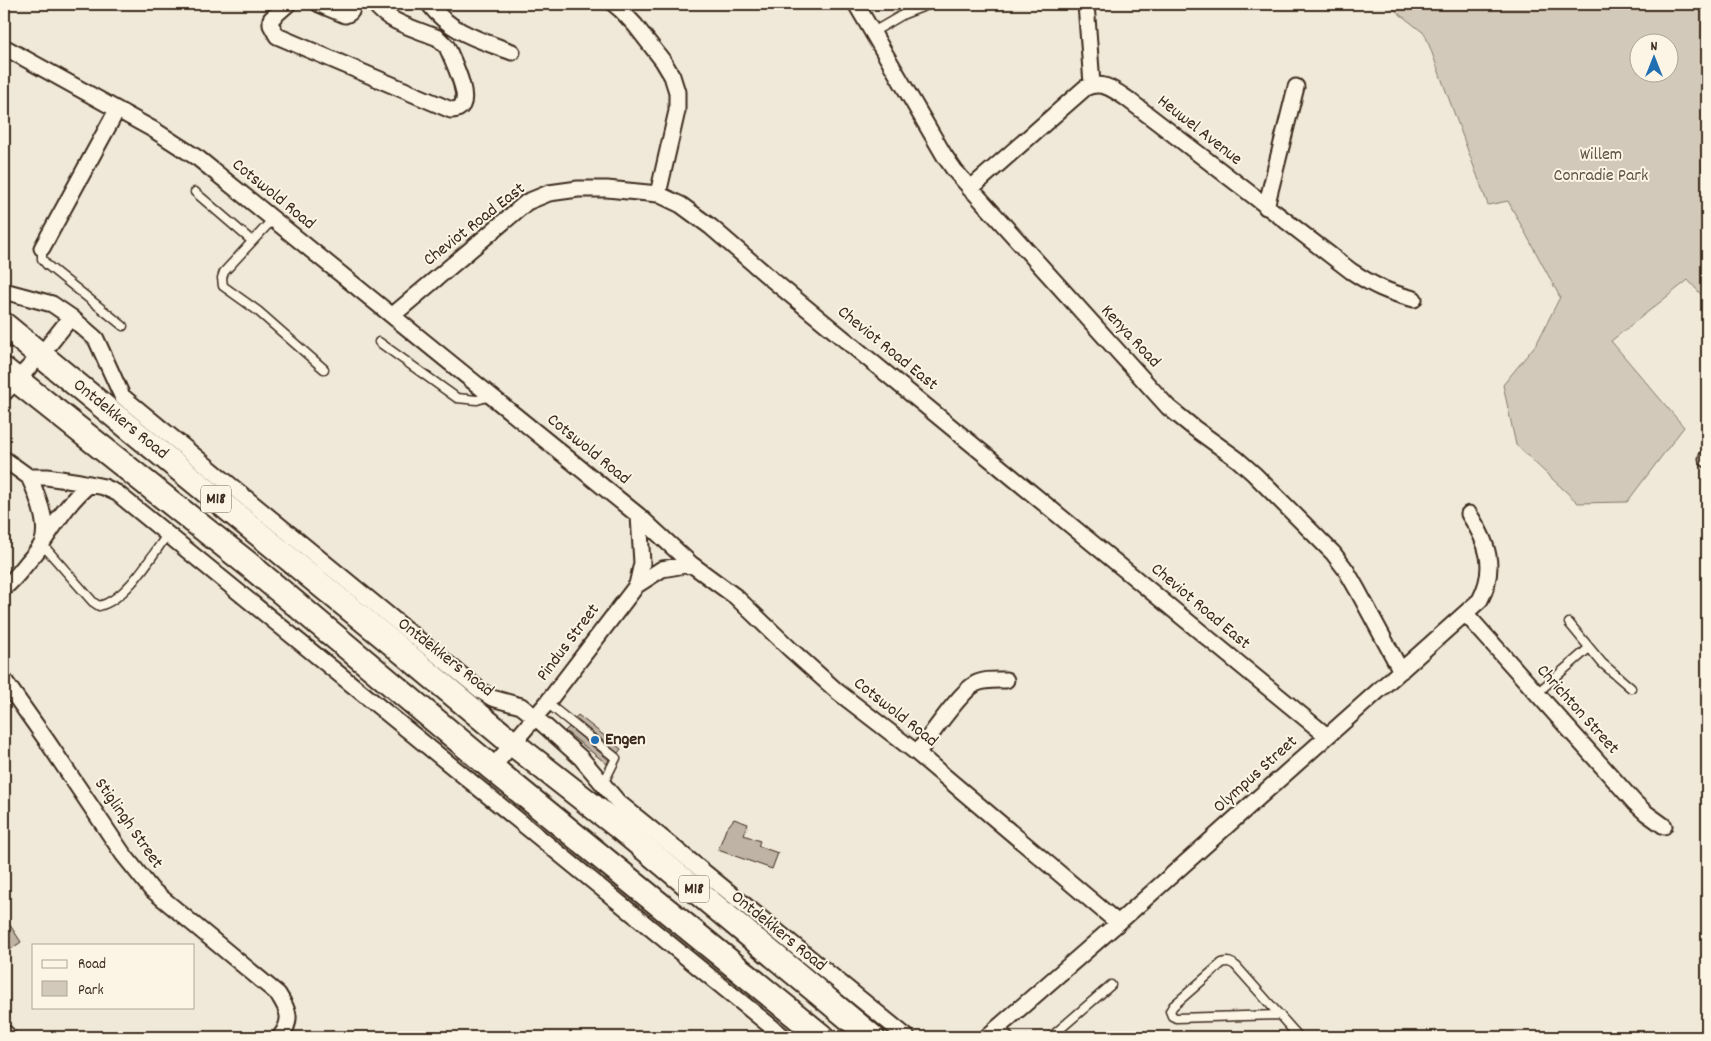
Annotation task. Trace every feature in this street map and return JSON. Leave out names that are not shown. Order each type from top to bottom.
[{"type":"main road","name":"Ontdekkers Road","points":[[4,325],[392,642],[512,743],[618,826],[872,1037]]},
{"type":"main road","name":"Ontdekkers Road","points":[[8,382],[248,564],[492,768],[822,1037]]},
{"type":"street","points":[[288,4],[271,19],[271,25],[277,36],[451,110],[459,108],[462,104],[464,90],[447,47],[438,38],[394,20],[382,13],[375,4]]},
{"type":"street","points":[[319,4],[345,15],[350,14],[353,4]]},
{"type":"street","points":[[429,4],[451,26],[466,35],[512,52]]},
{"type":"street","points":[[614,4],[630,20],[663,61],[672,76],[677,92],[677,111],[658,194]]},
{"type":"street","name":"Kenya Road","points":[[856,4],[944,155],[970,189],[1168,407],[1237,459],[1334,553],[1350,577],[1401,671]]},
{"type":"street","points":[[970,189],[1085,88],[1092,84],[1086,4]]},
{"type":"street","name":"Cotswold Road","points":[[4,46],[154,130],[192,154],[639,516],[691,564],[736,597],[838,692],[917,753],[1118,923]]},
{"type":"street","name":"Heuwel Avenue","points":[[1092,84],[1102,85],[1126,98],[1368,282],[1388,292],[1414,299]]},
{"type":"street","points":[[1266,206],[1296,87]]},
{"type":"street","points":[[42,248],[117,110]]},
{"type":"street","name":"Cheviot Road East","points":[[393,315],[528,202],[549,193],[578,189],[607,189],[658,194],[681,205],[711,228],[1327,736]]},
{"type":"street","name":"Ontdekkers Road","points":[[4,291],[52,304],[71,317],[96,339],[122,396],[128,402],[481,690],[492,698],[521,706],[536,717],[581,758],[618,802],[907,1037]]},
{"type":"street","points":[[8,382],[41,356],[71,317]]},
{"type":"street","points":[[4,459],[29,478],[39,499],[44,522],[42,544]]},
{"type":"street","points":[[29,478],[46,477],[90,484],[104,487],[117,493],[166,535],[784,1037]]},
{"type":"street","points":[[4,588],[18,575],[67,507],[90,484]]},
{"type":"street","name":"Olympus Street","points":[[987,1037],[1005,1032],[1118,923],[1480,600],[1484,593],[1489,571],[1488,551],[1482,534],[1470,514]]},
{"type":"street","points":[[637,585],[642,563],[639,516]]},
{"type":"street","name":"Pindus Street","points":[[492,768],[536,717],[637,585],[662,570],[691,564]]},
{"type":"street","name":"Chrichton Street","points":[[1466,614],[1635,803],[1664,826]]},
{"type":"street","name":"Stiglingh Street","points":[[4,680],[123,854],[151,889],[278,994],[288,1012],[289,1021],[280,1037]]},
{"type":"street","points":[[917,753],[962,695],[974,684],[985,680],[1006,680]]},
{"type":"lane","points":[[873,32],[904,14],[930,4]]},
{"type":"lane","points":[[195,192],[252,241]]},
{"type":"lane","points":[[273,219],[224,272],[222,278],[223,286],[258,312],[324,369]]},
{"type":"lane","points":[[42,248],[42,259],[47,265],[123,326]]},
{"type":"lane","points":[[379,342],[457,398],[476,400],[491,395]]},
{"type":"lane","points":[[42,544],[93,602],[99,606],[105,605],[120,594],[135,578],[166,535]]},
{"type":"lane","points":[[1569,623],[1602,664],[1631,688]]},
{"type":"lane","points":[[1537,693],[1589,648]]},
{"type":"lane","points":[[547,703],[616,758],[604,784]]},
{"type":"lane","points":[[1280,1015],[1176,1018],[1172,1016],[1170,1011],[1173,1006],[1222,963],[1231,962],[1236,966],[1280,1015],[1299,1037]]},
{"type":"lane","points":[[1051,1037],[1111,985]]},
{"type":"green space","name":"Willem Conradie Park","points":[[1387,4],[1707,4],[1707,114],[1701,173],[1707,177],[1707,301],[1688,280],[1611,341],[1684,427],[1627,502],[1578,503],[1516,445],[1503,385],[1537,343],[1560,297],[1508,201],[1488,205],[1425,34]]},
{"type":"building","points":[[578,715],[621,749],[618,753],[575,718]]},
{"type":"building","points":[[569,727],[609,760],[607,764],[565,731]]},
{"type":"building","points":[[734,819],[748,824],[744,835],[760,841],[758,846],[778,853],[772,869],[718,850],[726,829]]},
{"type":"building","points":[[4,916],[21,942],[4,954]]},
{"type":"place","name":"Engen","points":[[595,740]]}]
